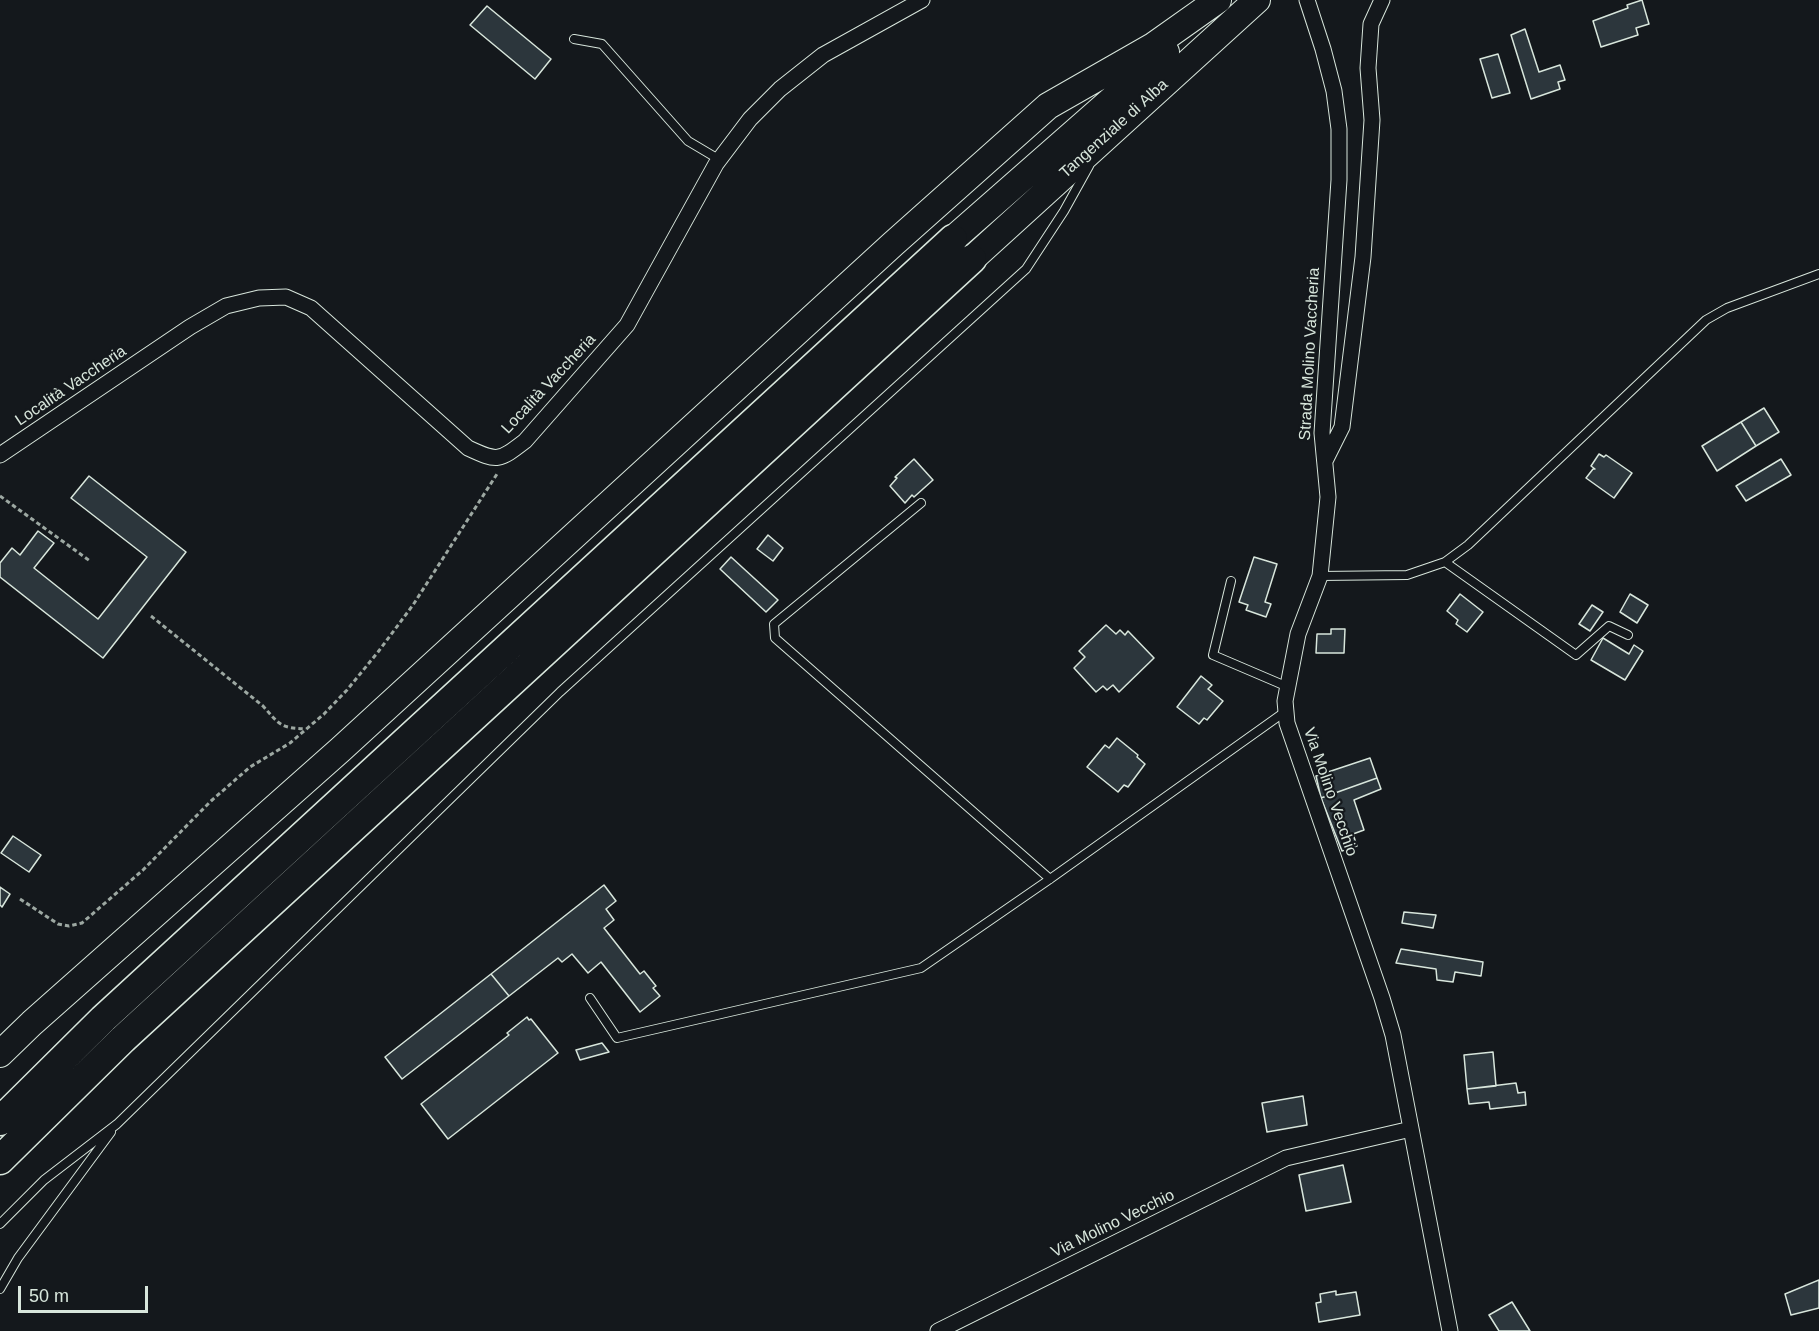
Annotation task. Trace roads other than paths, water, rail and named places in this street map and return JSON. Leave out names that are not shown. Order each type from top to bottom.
[{"type":"highway","points":[[0,1054],[340,750],[1048,105],[1153,46],[1218,0]]},
{"type":"highway","points":[[0,1160],[131,1031],[963,249],[1224,0]]},
{"type":"highway","name":"Tangenziale di Alba","points":[[963,249],[1104,139],[1257,0]]},
{"type":"highway","points":[[0,1121],[103,1019],[963,249]]},
{"type":"street","name":"Località Vaccheria","points":[[0,455],[190,327],[226,306],[258,298],[286,297],[311,308],[468,448],[489,458],[506,456],[525,441],[627,325],[720,160],[750,119],[789,82],[823,55],[922,0]]},
{"type":"street","name":"Strada Molino Vaccheria","points":[[1306,0],[1323,49],[1334,91],[1339,129],[1339,180],[1322,434],[1324,461]]},
{"type":"street","name":"Strada Molino Vaccheria","points":[[1324,461],[1342,427],[1344,416],[1363,257],[1372,120],[1368,68],[1371,24],[1382,0]]},
{"type":"street","name":"Via Molino Vecchio","points":[[1324,461],[1328,496],[1320,576],[1298,634],[1285,701],[1287,723],[1393,1035],[1450,1331]]},
{"type":"street","name":"Via Molino Vecchio","points":[[938,1331],[1286,1158],[1411,1129]]},
{"type":"lane","points":[[574,39],[602,44],[688,141],[720,160]]},
{"type":"lane","points":[[0,1224],[44,1180],[117,1124],[560,692],[1026,268],[1064,211],[1104,139]]},
{"type":"lane","points":[[1320,576],[1407,575],[1445,562],[1468,545],[1706,320],[1727,308],[1819,274]]},
{"type":"lane","points":[[921,503],[774,624],[775,638],[1050,879]]},
{"type":"lane","points":[[1445,562],[1576,655],[1609,626],[1628,635]]},
{"type":"lane","points":[[1231,581],[1213,655],[1288,687]]},
{"type":"lane","points":[[590,998],[617,1038],[921,968],[1286,711]]},
{"type":"lane","points":[[0,1289],[18,1257],[117,1124]]}]
